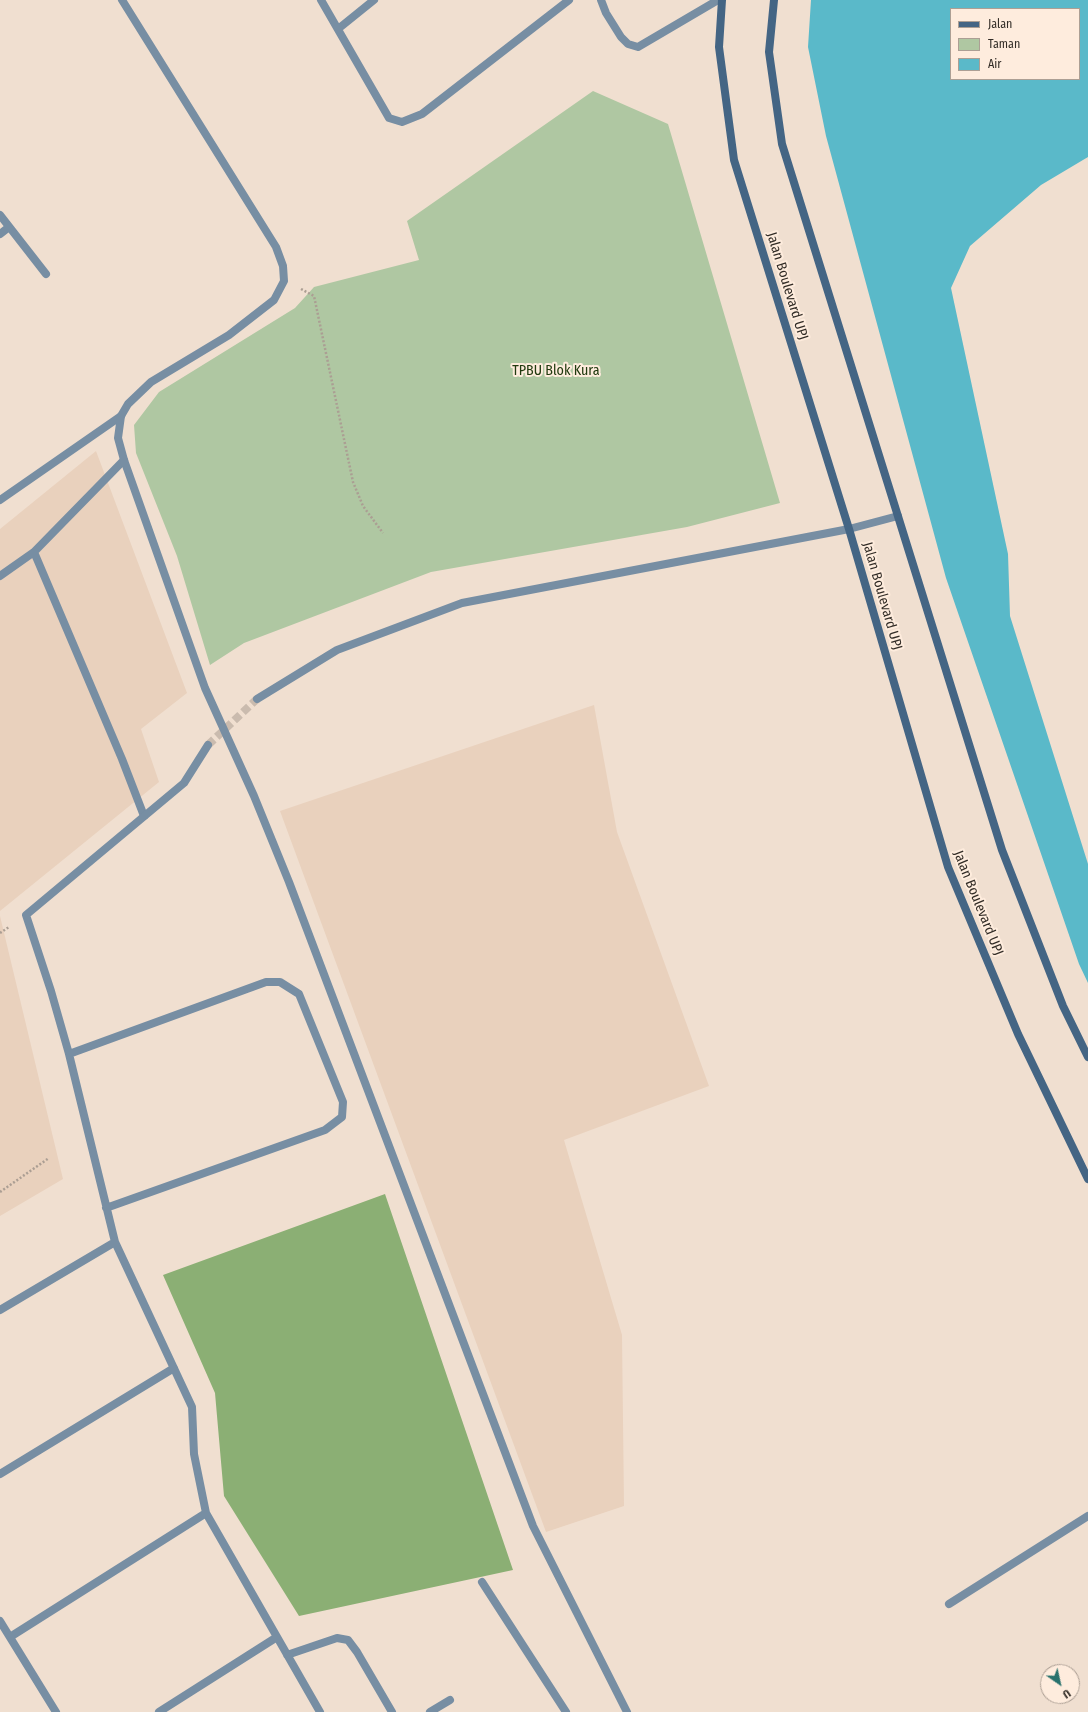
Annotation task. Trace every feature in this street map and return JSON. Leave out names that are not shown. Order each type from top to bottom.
[{"type":"street","points":[[122,0],[276,247],[283,266],[284,281],[274,300],[229,335],[151,382],[128,404],[121,416],[118,438],[124,460],[205,688],[254,796],[289,882],[533,1526],[627,1712]]},
{"type":"street","points":[[321,0],[389,118],[402,122],[422,114],[569,0]]},
{"type":"street","points":[[338,29],[374,0]]},
{"type":"street","points":[[601,0],[606,13],[621,37],[628,44],[638,47],[718,0]]},
{"type":"street","name":"Jalan Boulevard UPJ","points":[[722,0],[719,47],[734,160],[848,529],[948,867],[1018,1034],[1088,1178]]},
{"type":"street","points":[[774,0],[769,52],[782,144],[1002,850],[1062,1006],[1088,1057]]},
{"type":"street","points":[[0,215],[46,274]]},
{"type":"street","points":[[0,234],[9,227]]},
{"type":"street","points":[[0,500],[121,416]]},
{"type":"street","points":[[0,576],[34,552],[124,460]]},
{"type":"street","points":[[257,699],[337,650],[462,603],[848,529],[898,516]]},
{"type":"street","points":[[34,552],[122,759],[144,816]]},
{"type":"street","points":[[208,745],[184,784],[26,915],[51,991],[69,1054],[115,1242],[192,1407],[194,1454],[206,1513],[320,1712]]},
{"type":"street","points":[[69,1054],[266,982],[280,982],[300,994],[343,1102],[342,1117],[325,1130],[106,1208]]},
{"type":"street","points":[[0,1310],[115,1242]]},
{"type":"street","points":[[0,1474],[174,1368]]},
{"type":"street","points":[[10,1637],[206,1513]]},
{"type":"street","points":[[949,1604],[1088,1516]]},
{"type":"street","points":[[482,1582],[566,1712]]},
{"type":"street","points":[[0,1621],[56,1712]]},
{"type":"street","points":[[159,1712],[277,1637]]},
{"type":"street","points":[[287,1655],[336,1638],[348,1640],[357,1652],[392,1712]]},
{"type":"street","points":[[430,1712],[450,1700]]},
{"type":"path","points":[[284,281],[314,296],[352,482],[363,506],[383,533]]},
{"type":"path","points":[[0,1192],[49,1158]]},
{"type":"shaded area","points":[[96,451],[187,693],[141,729],[159,782],[0,911],[0,529]]},
{"type":"shaded area","points":[[594,705],[617,832],[709,1086],[564,1140],[622,1335],[624,1506],[546,1532],[280,811]]},
{"type":"shaded area","points":[[0,916],[63,1179],[0,1216]]},
{"type":"green space","name":"TPBU Blok Kura","points":[[593,91],[668,124],[780,503],[687,527],[431,572],[244,643],[210,665],[177,556],[136,453],[134,425],[159,392],[295,308],[314,287],[419,260],[407,221]]},
{"type":"green space","points":[[385,1194],[513,1570],[299,1616],[224,1496],[215,1393],[163,1275]]},
{"type":"water","points":[[811,0],[1088,0],[1088,157],[1041,185],[970,246],[951,288],[1008,554],[1010,616],[1088,864],[1088,983],[1079,964],[946,578],[826,136],[808,47]]},
{"type":"tunnel","points":[[208,745],[257,699]]}]
